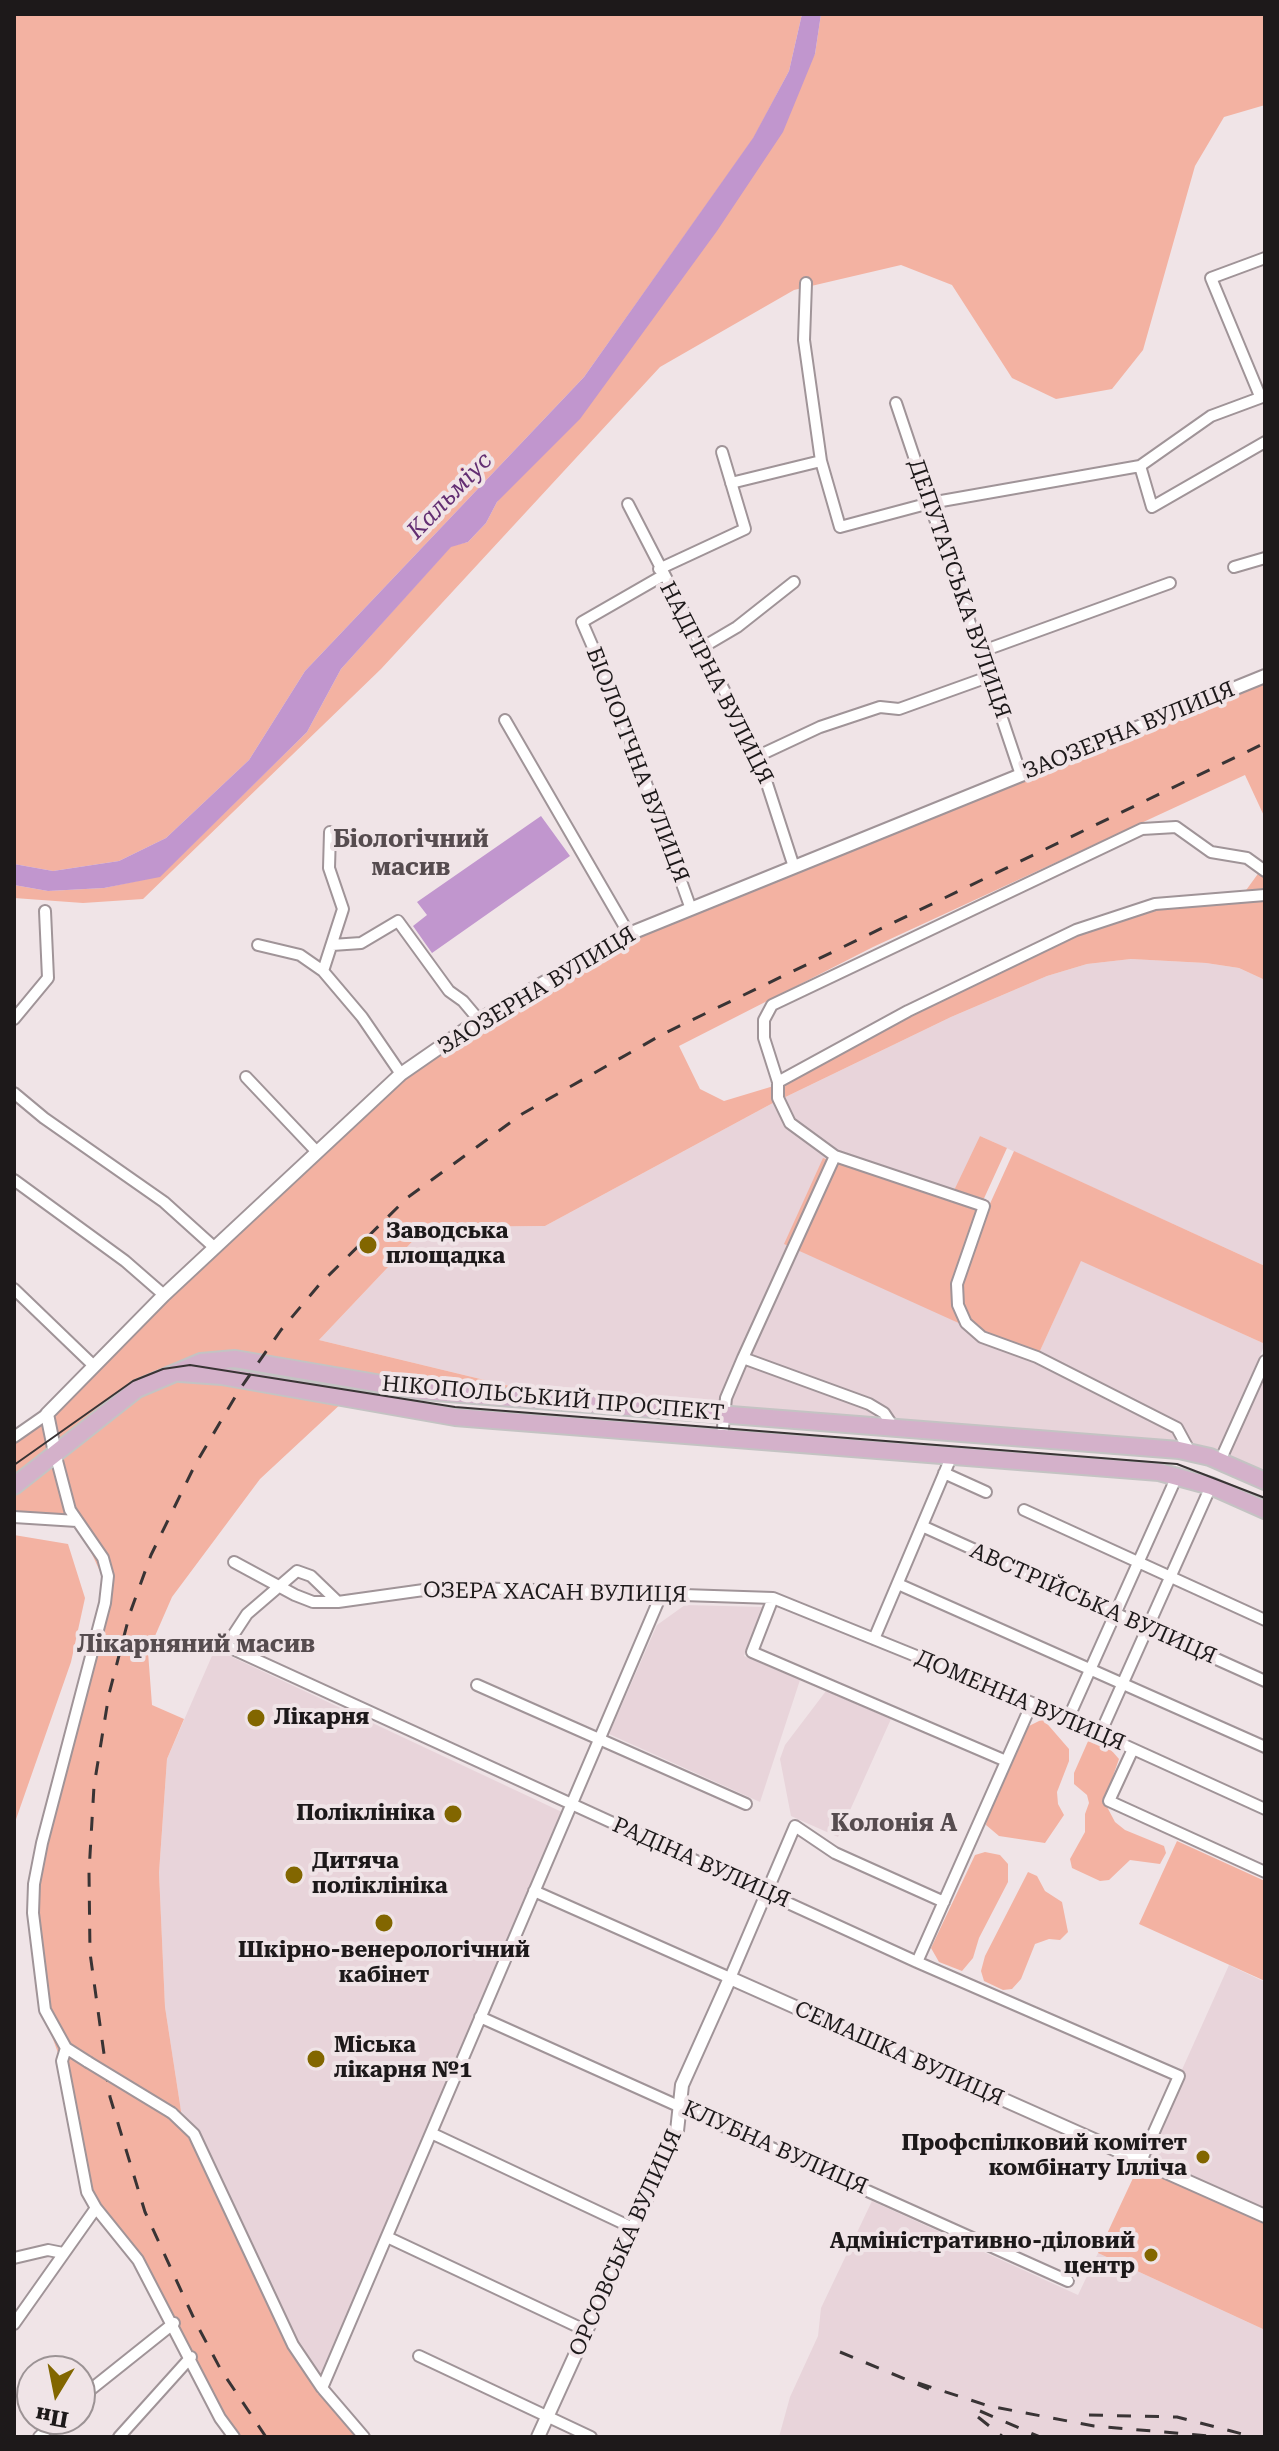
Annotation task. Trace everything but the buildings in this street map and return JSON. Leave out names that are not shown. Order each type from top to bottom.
[{"type":"main road","name":"НІКОПОЛЬСЬКИЙ ПРОСПЕКТ","points":[[174,1373],[201,1362],[235,1359],[423,1391],[1190,1452],[1220,1461],[1265,1481]]},
{"type":"main road","name":"НІКОПОЛЬСЬКИЙ ПРОСПЕКТ","points":[[174,1373],[222,1376],[455,1417],[952,1455],[1177,1476],[1211,1486],[1265,1510]]},
{"type":"main road","points":[[14,1486],[123,1398],[174,1373]]},
{"type":"main road","points":[[952,1455],[961,1433]]},
{"type":"street","points":[[806,283],[804,340],[821,461],[840,527],[930,503],[1140,466],[1211,416],[1262,396],[1211,278],[1265,258]]},
{"type":"street","name":"ДЕПУТАТСЬКА ВУЛИЦЯ","points":[[896,403],[1021,775]]},
{"type":"street","points":[[1140,466],[1152,507],[1265,442]]},
{"type":"street","points":[[661,573],[745,529],[722,452]]},
{"type":"street","points":[[731,483],[821,461]]},
{"type":"street","name":"НАДГІРНА ВУЛИЦЯ","points":[[628,504],[758,756],[794,867]]},
{"type":"street","points":[[1234,567],[1265,558]]},
{"type":"street","name":"БІОЛОГІЧНА ВУЛИЦЯ","points":[[661,573],[582,622],[618,705],[691,909]]},
{"type":"street","points":[[703,647],[737,627],[794,582]]},
{"type":"street","points":[[980,652],[1170,583]]},
{"type":"street","name":"ЗАОЗЕРНА ВУЛИЦЯ","points":[[14,1437],[47,1414],[164,1295],[401,1074],[479,1020],[629,934],[1265,676]]},
{"type":"street","points":[[758,756],[820,727],[880,707],[899,709],[988,677]]},
{"type":"street","points":[[505,720],[629,934]]},
{"type":"street","points":[[1190,1452],[1177,1428],[1037,1357],[982,1337],[966,1323],[958,1305],[957,1284],[984,1206],[835,1156],[790,1123],[778,1098],[778,1082],[764,1038],[764,1020],[772,1005],[1142,829],[1176,827],[1211,852],[1247,858],[1265,871]]},
{"type":"street","points":[[323,971],[343,909],[329,868],[330,832]]},
{"type":"street","points":[[778,1082],[908,1011],[1076,930],[1155,904],[1265,895]]},
{"type":"street","points":[[14,1019],[48,978],[45,911]]},
{"type":"street","points":[[332,945],[361,943],[398,921],[449,991],[463,1001],[479,1020]]},
{"type":"street","points":[[258,945],[300,955],[323,971],[362,1017],[401,1074]]},
{"type":"street","points":[[246,1077],[317,1152]]},
{"type":"street","points":[[14,1093],[44,1118],[164,1202],[215,1248]]},
{"type":"street","points":[[722,1437],[729,1389],[835,1156]]},
{"type":"street","points":[[14,1180],[125,1261],[164,1295]]},
{"type":"street","points":[[14,1289],[94,1366]]},
{"type":"street","points":[[743,1358],[869,1404],[884,1413],[894,1428]]},
{"type":"street","points":[[1220,1461],[1265,1361]]},
{"type":"street","points":[[47,1414],[63,1492],[77,1521],[103,1558],[108,1576],[107,1591],[42,1843],[33,1903],[45,2010],[66,2048],[172,2113],[194,2134],[293,2345],[322,2388],[364,2437]]},
{"type":"street","points":[[874,1639],[952,1455]]},
{"type":"street","points":[[944,1473],[986,1492]]},
{"type":"street","points":[[1068,1719],[1177,1476]]},
{"type":"street","points":[[1100,1734],[1211,1486]]},
{"type":"street","points":[[1024,1510],[1265,1620]]},
{"type":"street","points":[[15,1520],[77,1521]]},
{"type":"street","name":"АВСТРІЙСЬКА ВУЛИЦЯ","points":[[922,1526],[1265,1681]]},
{"type":"street","name":"ОЗЕРА ХАСАН ВУЛИЦЯ","points":[[234,1562],[313,1602],[338,1602],[445,1587],[773,1598]]},
{"type":"street","points":[[279,1587],[292,1573],[304,1571],[338,1602]]},
{"type":"street","points":[[898,1584],[1265,1747]]},
{"type":"street","name":"РАДІНА ВУЛИЦЯ","points":[[279,1587],[247,1614],[226,1646],[571,1806],[1179,2076],[1141,2161]]},
{"type":"street","points":[[322,2388],[661,1595]]},
{"type":"street","points":[[773,1598],[752,1652],[1006,1761]]},
{"type":"street","name":"ДОМЕННА ВУЛИЦЯ","points":[[773,1598],[1032,1703],[1265,1809]]},
{"type":"street","points":[[477,1685],[746,1804]]},
{"type":"street","points":[[917,1962],[1032,1703]]},
{"type":"street","points":[[1133,1749],[1109,1801],[1265,1872]]},
{"type":"street","name":"ОРСОВСЬКА ВУЛИЦЯ","points":[[538,2437],[677,2131],[682,2085],[795,1826],[835,1853],[944,1902]]},
{"type":"street","name":"СЕМАШКА ВУЛИЦЯ","points":[[534,1891],[1265,2216]]},
{"type":"street","name":"КЛУБНА ВУЛИЦЯ","points":[[480,2017],[1068,2281]]},
{"type":"street","points":[[66,2048],[62,2061],[87,2192],[96,2208],[125,2240],[174,2323],[220,2418],[234,2437]]},
{"type":"street","points":[[431,2133],[633,2228]]},
{"type":"street","points":[[14,2324],[96,2208]]},
{"type":"street","points":[[387,2237],[587,2331]]},
{"type":"street","points":[[14,2258],[48,2250],[63,2253]]},
{"type":"street","points":[[96,2385],[174,2323]]},
{"type":"street","points":[[419,2356],[591,2437]]},
{"type":"street","points":[[119,2437],[191,2357]]},
{"type":"shaded area","points":[[14,14],[802,14],[789,71],[753,139],[584,377],[305,671],[249,760],[166,838],[119,861],[53,871],[14,864]]},
{"type":"shaded area","points":[[802,14],[821,14],[815,54],[783,132],[717,231],[580,419],[497,502],[486,523],[468,542],[451,547],[341,669],[307,732],[160,877],[104,888],[48,891],[14,885],[14,864],[53,871],[119,861],[166,838],[249,760],[305,671],[584,377],[753,138],[789,71]]},
{"type":"shaded area","points":[[821,14],[1265,14],[1265,105],[1224,117],[1195,166],[1143,350],[1112,389],[1056,399],[1012,378],[952,285],[901,265],[794,290],[660,367],[381,669],[143,899],[83,903],[14,898],[14,885],[48,891],[104,888],[160,876],[307,732],[341,669],[451,546],[468,542],[486,523],[497,502],[815,54]]},
{"type":"shaded area","points":[[1265,676],[1265,818],[1245,775],[873,947],[679,1046],[700,1089],[724,1101],[777,1085],[910,1013],[1077,932],[1155,906],[1239,900],[1265,864],[1265,980],[1239,968],[1131,959],[1087,964],[1047,976],[951,1017],[771,1104],[545,1226],[426,1227],[319,1340],[555,1397],[423,1387],[236,1355],[167,1374],[14,1484],[14,1437],[401,1074],[629,934]]},
{"type":"shaded area","points":[[541,816],[570,856],[432,953],[413,926],[427,915],[417,902]]},
{"type":"shaded area","points":[[1131,959],[1239,968],[1265,980],[1265,1266],[980,1136],[963,1325],[1174,1431],[1181,1445],[555,1397],[319,1340],[426,1227],[545,1226],[771,1104],[951,1017],[1047,976],[1087,964]]},
{"type":"shaded area","points":[[980,1136],[1007,1148],[981,1205],[953,1284],[963,1325],[784,1244],[823,1158],[949,1201]]},
{"type":"shaded area","points":[[1014,1151],[1265,1266],[1265,1344],[1081,1261],[1039,1353],[982,1333],[969,1321],[961,1305],[961,1285],[988,1208]]},
{"type":"shaded area","points":[[1081,1260],[1265,1344],[1217,1455],[1193,1448],[1181,1426],[1039,1353]]},
{"type":"shaded area","points":[[1265,1375],[1265,1477],[1227,1459]]},
{"type":"shaded area","points":[[179,1377],[344,1401],[260,1479],[172,1597],[148,1652],[152,1705],[184,1719],[167,1759],[159,1873],[165,2007],[183,2124],[290,2347],[318,2391],[358,2437],[240,2437],[224,2415],[149,2271],[89,2194],[64,2069],[36,1993],[30,1903],[106,1602],[103,1578],[80,1528],[60,1456],[125,1406]]},
{"type":"shaded area","points":[[53,1462],[70,1524],[14,1518],[14,1494]]},
{"type":"shaded area","points":[[14,1535],[68,1544],[85,1598],[71,1662],[14,1825]]},
{"type":"shaded area","points":[[685,1605],[763,1607],[744,1656],[800,1680],[760,1802],[609,1734],[657,1625]]},
{"type":"shaded area","name":"Міська лікарня №1","points":[[215,1649],[564,1813],[322,2381],[297,2343],[198,2132],[181,2111],[165,2007],[159,1873],[167,1759]]},
{"type":"shaded area","points":[[826,1691],[891,1719],[838,1837],[791,1816],[780,1759],[785,1745]]},
{"type":"shaded area","points":[[1043,1719],[1069,1749],[1069,1761],[1057,1792],[1058,1804],[1064,1815],[1045,1843],[999,1836],[986,1825],[987,1817],[1027,1727]]},
{"type":"shaded area","points":[[1089,1739],[1105,1743],[1119,1759],[1106,1796],[1106,1805],[1115,1822],[1125,1830],[1164,1846],[1166,1853],[1160,1864],[1130,1860],[1109,1880],[1100,1881],[1072,1868],[1070,1859],[1085,1832],[1085,1814],[1089,1803],[1087,1795],[1074,1784],[1074,1773]]},
{"type":"shaded area","points":[[1177,1841],[1265,1881],[1265,1981],[1139,1924]]},
{"type":"shaded area","points":[[985,1852],[1000,1855],[1008,1864],[1008,1882],[979,1938],[973,1958],[962,1971],[939,1962],[931,1948],[975,1855]]},
{"type":"shaded area","points":[[1028,1872],[1037,1876],[1045,1891],[1062,1902],[1068,1932],[1060,1940],[1049,1939],[1035,1944],[1021,1979],[1012,1989],[1003,1990],[984,1981],[981,1971],[985,1956]]},
{"type":"shaded area","points":[[1229,1965],[1265,1982],[1265,2216],[1141,2161]]},
{"type":"shaded area","points":[[1141,2161],[1265,2216],[1265,2330],[1098,2253]]},
{"type":"shaded area","points":[[872,2201],[1078,2295],[1098,2253],[1265,2330],[1265,2437],[779,2437],[790,2397],[818,2336],[821,2308]]},
{"type":"tram line","points":[[14,1465],[133,1381],[163,1369],[190,1365],[455,1407],[1177,1464],[1265,1498]]},
{"type":"railway","points":[[266,2437],[221,2370],[145,2212],[110,2097],[90,1953],[89,1872],[94,1786],[109,1694],[130,1613],[151,1555],[195,1465],[238,1392],[281,1330],[319,1285],[407,1198],[522,1114],[663,1034],[1265,743]]},
{"type":"railway","points":[[840,2352],[929,2389]]},
{"type":"railway","points":[[918,2383],[989,2406],[1094,2426],[1222,2437]]},
{"type":"railway","points":[[980,2411],[1040,2437]]},
{"type":"railway","points":[[1089,2415],[1177,2417],[1254,2437]]},
{"type":"railway","points":[[978,2417],[1003,2437]]},
{"type":"place","name":"Заводська площадка","points":[[368,1245]]},
{"type":"place","name":"Лікарня","points":[[256,1718]]},
{"type":"place","name":"Поліклініка","points":[[453,1814]]},
{"type":"place","name":"Дитяча поліклініка","points":[[294,1875]]},
{"type":"place","name":"Шкірно-венерологічний кабінет","points":[[384,1923]]},
{"type":"place","name":"Міська лікарня №1","points":[[316,2059]]},
{"type":"place","name":"Профспілковий комітет комбінату Ілліча","points":[[1203,2157]]},
{"type":"place","name":"Адміністративно-діловий центр","points":[[1151,2255]]},
{"type":"district","name":"Біологічний масив","points":[[411,854]]},
{"type":"district","name":"Лікарняний масив","points":[[196,1645]]},
{"type":"district","name":"Колонія А","points":[[894,1824]]},
{"type":"water label","name":"Кальміус","points":[[450,496]]}]
